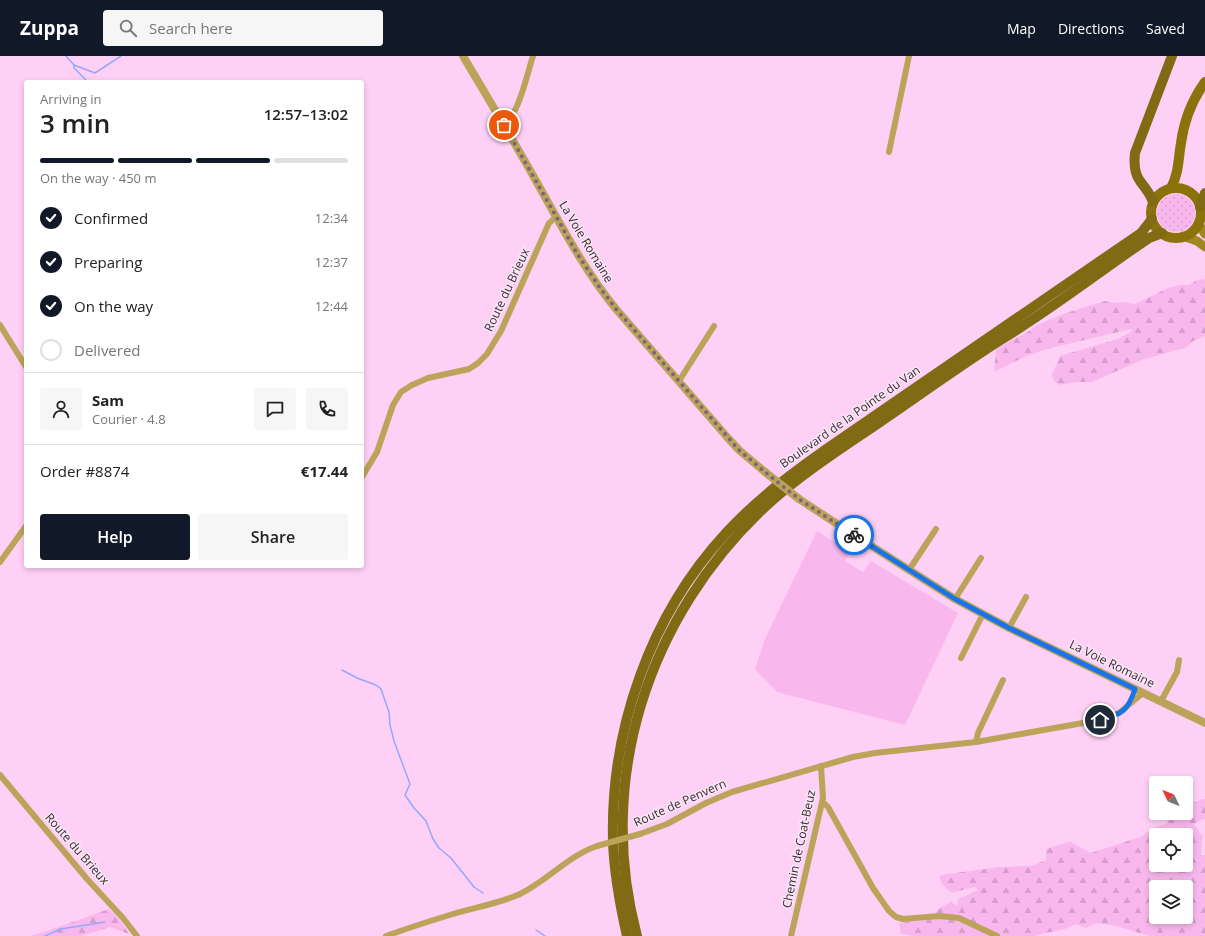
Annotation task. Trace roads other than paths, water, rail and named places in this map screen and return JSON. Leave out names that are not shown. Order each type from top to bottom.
[{"type":"highway","points":[[1153,202],[1148,190],[1137,175],[1135,167],[1135,153],[1172,56]]},
{"type":"highway","points":[[1200,207],[1205,193]]},
{"type":"highway","name":"Boulevard de la Pointe du Van","points":[[627,936],[617,886],[613,841],[615,784],[621,745],[631,702],[654,642],[676,602],[702,562],[716,544],[738,521],[768,493],[793,473],[1141,233],[1152,219]]},
{"type":"highway","name":"Boulevard de la Pointe du Van","points":[[637,936],[627,889],[624,854],[623,803],[630,752],[641,706],[656,662],[688,600],[707,572],[734,539],[756,516],[778,496],[819,464],[985,350],[1049,309],[1149,238],[1162,233]]},
{"type":"main road","points":[[1171,188],[1179,166],[1181,143],[1186,120],[1193,102],[1205,82]]},
{"type":"main road","points":[[1179,166],[1184,190]]},
{"type":"main road","points":[[1171,188],[1184,190],[1191,194],[1197,200],[1200,207],[1200,218],[1198,223],[1190,233],[1183,236],[1173,237],[1162,233],[1156,227],[1152,219],[1151,210],[1153,202],[1161,193],[1171,188]]},
{"type":"main road","points":[[1198,223],[1205,234]]},
{"type":"main road","points":[[1183,236],[1197,241],[1205,246]]},
{"type":"street","name":"La Voie Romaine","points":[[463,56],[582,263],[603,293],[733,444],[799,499],[868,540],[909,570],[955,599],[1009,628],[1205,723]]},
{"type":"street","points":[[504,125],[510,119],[516,108],[533,56]]},
{"type":"street","points":[[889,152],[909,56]]},
{"type":"street","name":"Route du Brieux","points":[[364,474],[377,452],[393,405],[401,392],[421,381],[468,369],[478,363],[487,354],[501,331],[549,223],[556,217]]},
{"type":"street","points":[[0,325],[24,364]]},
{"type":"street","points":[[679,381],[714,326]]},
{"type":"street","points":[[0,562],[24,529]]},
{"type":"street","points":[[909,570],[936,529]]},
{"type":"street","points":[[955,599],[982,558]]},
{"type":"street","points":[[1009,628],[1026,597]]},
{"type":"street","points":[[961,658],[983,614]]},
{"type":"street","points":[[1161,701],[1177,672],[1179,660]]},
{"type":"street","points":[[976,742],[978,733],[1003,680]]},
{"type":"street","name":"Route de Penvern","points":[[386,936],[453,914],[510,898],[532,887],[571,858],[586,850],[640,834],[667,824],[720,797],[750,786],[853,757],[875,753],[976,742],[1100,720],[1119,713],[1129,705],[1139,691]]},
{"type":"street","name":"Chemin de Coat-Beuz","points":[[791,936],[822,803],[823,792],[821,766]]},
{"type":"street","name":"Route du Brieux","points":[[0,776],[82,874],[121,915],[137,936]]},
{"type":"street","points":[[822,803],[826,804],[876,893],[889,911],[896,917],[954,917],[997,936]]},
{"type":"waterway","points":[[66,56],[74,65],[95,73],[121,56]]},
{"type":"waterway","points":[[74,65],[74,68],[86,80]]},
{"type":"waterway","points":[[342,670],[357,678],[376,685],[381,689],[389,712],[390,725],[394,741],[410,784],[405,795],[426,821],[433,839],[439,848],[451,858],[474,887],[483,893]]},
{"type":"waterway","points":[[45,936],[61,929],[105,922]]},
{"type":"waterway","points":[[536,930],[545,936]]}]
